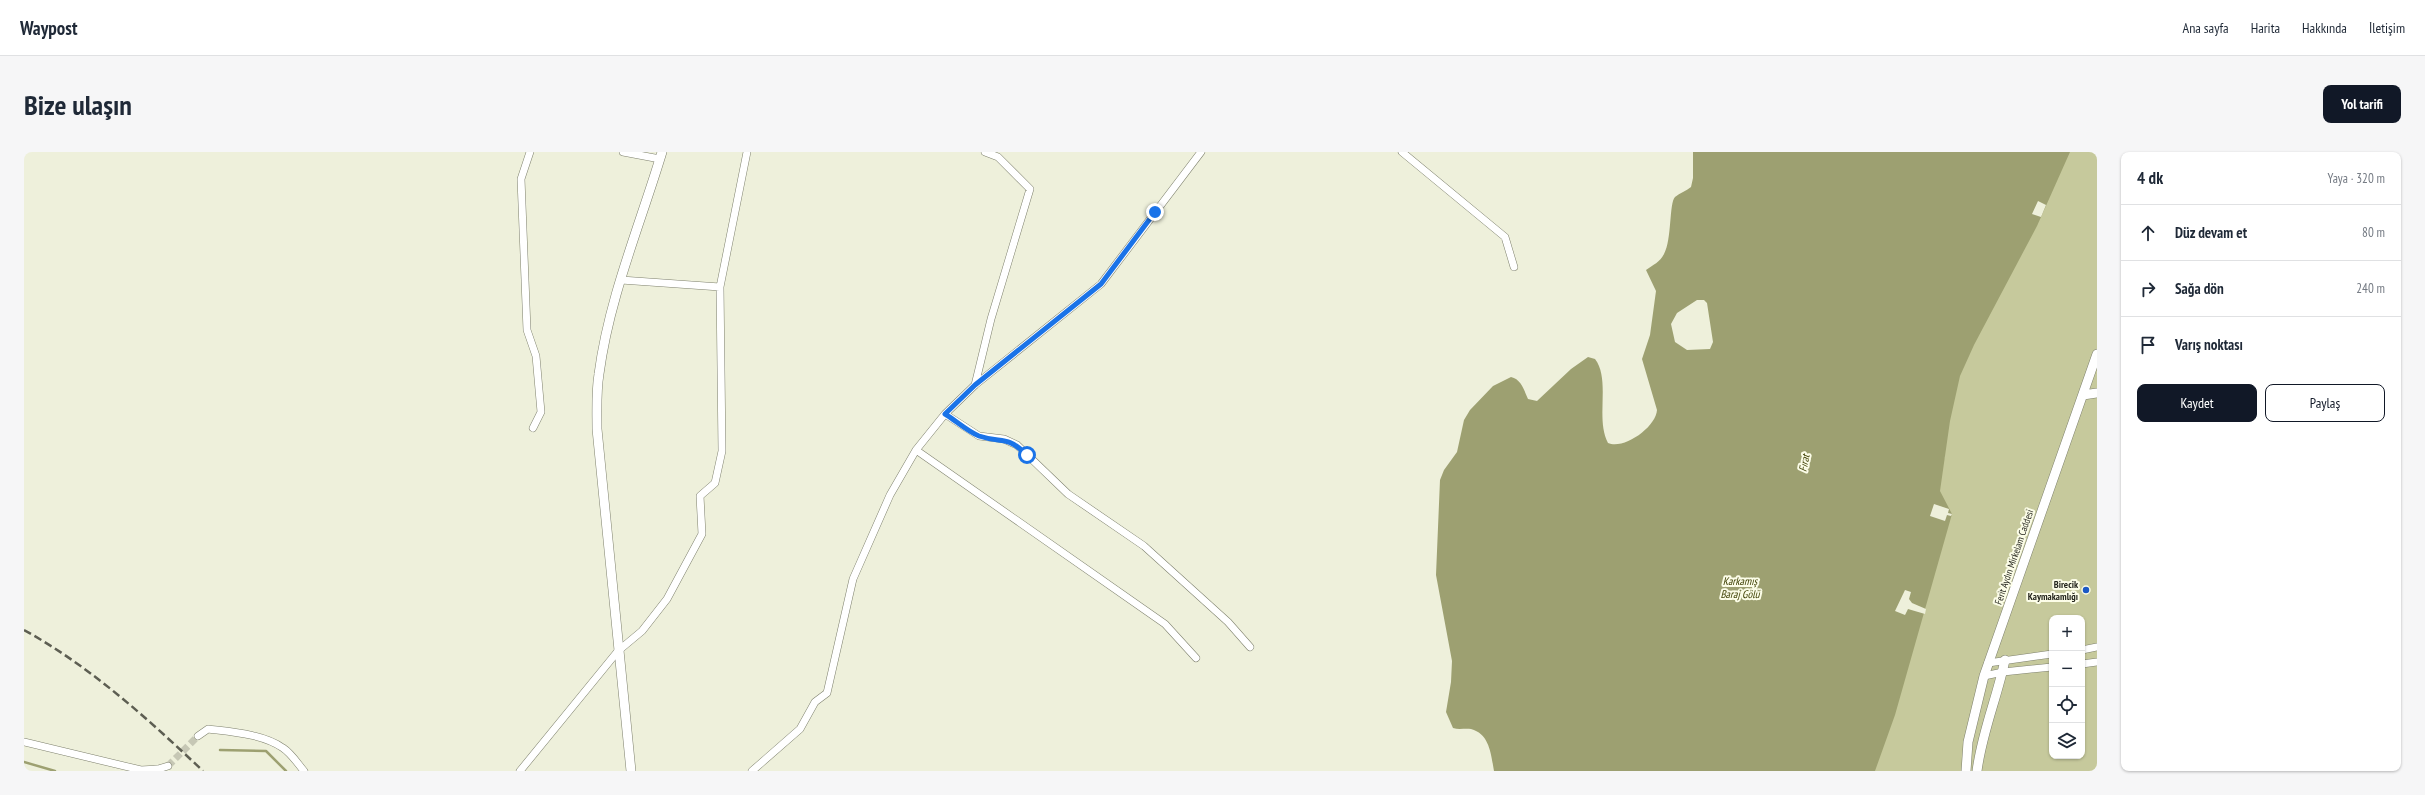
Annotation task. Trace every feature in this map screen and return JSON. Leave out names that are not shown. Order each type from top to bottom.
[{"type":"street","points":[[530,152],[521,179],[527,330],[536,356],[541,412],[533,428]]},
{"type":"street","points":[[623,152],[661,156],[621,280],[603,346],[597,409],[597,429],[631,771]]},
{"type":"street","points":[[520,771],[618,651],[642,631],[667,599],[702,534],[700,496],[715,483],[722,451],[720,287],[747,152]]},
{"type":"street","points":[[975,385],[991,319],[1030,189],[998,158],[985,152]]},
{"type":"street","points":[[752,771],[800,729],[815,702],[826,693],[853,579],[890,495],[916,450],[945,414],[975,385],[1101,284],[1200,152]]},
{"type":"street","points":[[1402,152],[1505,237],[1514,267]]},
{"type":"street","points":[[621,280],[720,287]]},
{"type":"street","name":"Ferit Aydın Mirkelam Caddesi","points":[[1966,771],[1968,742],[1988,663],[2083,395],[2092,381],[2097,354]]},
{"type":"street","points":[[2083,395],[2097,393]]},
{"type":"street","points":[[945,414],[979,436],[1004,439],[1017,445],[1068,494],[1144,546],[1228,622],[1250,647]]},
{"type":"street","points":[[916,450],[1165,624],[1196,658]]},
{"type":"street","points":[[2085,650],[2097,648]]},
{"type":"street","points":[[1988,663],[2049,654]]},
{"type":"street","points":[[1977,771],[1987,722],[2003,672],[2005,660]]},
{"type":"street","points":[[2085,664],[2097,662]]},
{"type":"street","points":[[1984,676],[2003,672],[2049,667]]},
{"type":"street","points":[[198,736],[208,729],[233,732],[271,742],[284,748],[304,771]]},
{"type":"street","points":[[24,742],[141,770],[158,769],[168,766]]},
{"type":"shaded area","points":[[2041,152],[2097,152],[2097,771],[1835,771],[1945,456],[1945,375]]},
{"type":"water","name":"Karkamış Baraj Gölü","points":[[1693,152],[2070,152],[2037,226],[1974,345],[1960,376],[1950,421],[1940,491],[1952,514],[1895,715],[1875,771],[1494,771],[1486,740],[1482,735],[1471,729],[1453,728],[1446,712],[1451,682],[1452,661],[1436,575],[1440,480],[1444,470],[1457,452],[1464,420],[1470,410],[1493,386],[1511,377],[1520,382],[1528,399],[1537,401],[1571,369],[1588,357],[1595,359],[1600,368],[1602,378],[1603,423],[1604,433],[1608,443],[1615,444],[1630,440],[1638,436],[1651,423],[1657,410],[1642,359],[1650,335],[1656,291],[1646,270],[1658,261],[1664,254],[1667,248],[1673,201],[1675,197],[1691,187],[1693,178]],"holes":[[[1697,300],[1704,300],[1707,303],[1713,342],[1710,349],[1687,350],[1675,342],[1671,324],[1677,313]]]},
{"type":"pier","points":[[2038,201],[2046,205],[2041,217],[2032,214]]},
{"type":"pier","points":[[1934,504],[1949,509],[1948,513],[1952,514],[1951,516],[1947,515],[1945,521],[1930,516]]},
{"type":"pier","points":[[1905,590],[1911,592],[1909,599],[1912,603],[1926,609],[1925,614],[1908,609],[1905,615],[1895,611]]},
{"type":"waterway","points":[[220,750],[266,751],[286,771]]},
{"type":"waterway","points":[[24,762],[55,771]]},
{"type":"tunnel","points":[[168,766],[198,736]]},
{"type":"railway","points":[[24,630],[96,677],[140,713],[203,771]]},
{"type":"place","name":"Birecik Kaymakamlığı","points":[[2086,590]]},
{"type":"route","points":[[1027,455],[1017,445],[1004,439],[979,436],[945,414],[975,385],[1101,284],[1155,212]]},
{"type":"water label","name":"Fırat","points":[[1804,463]]}]
